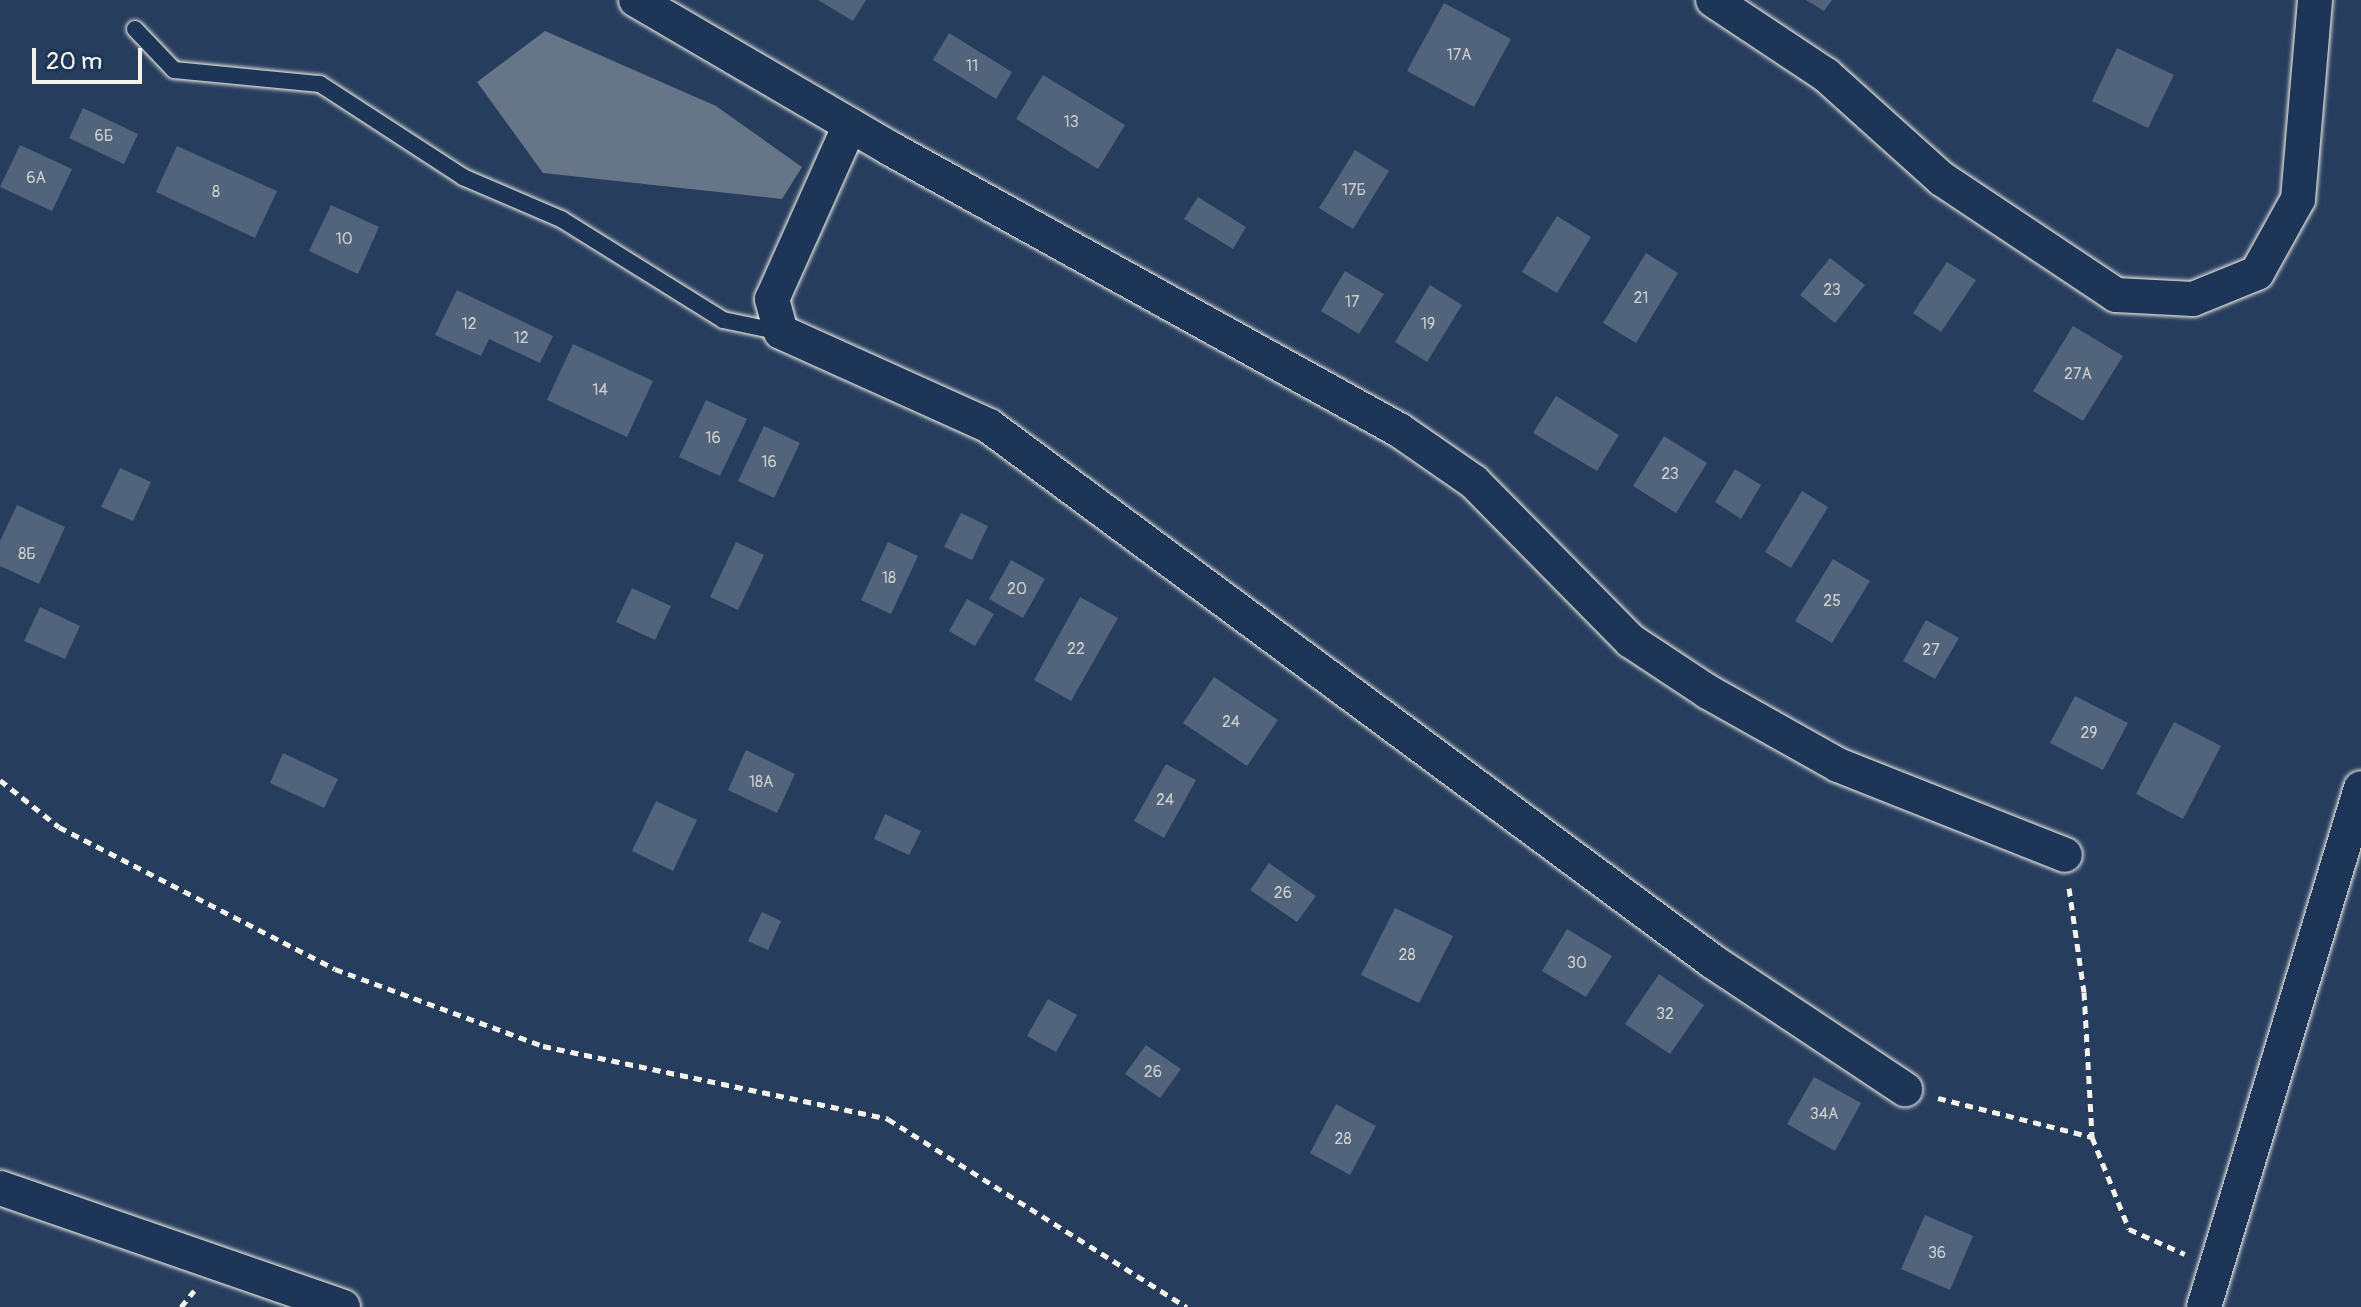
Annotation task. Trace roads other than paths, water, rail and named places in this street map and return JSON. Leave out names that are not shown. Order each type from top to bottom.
[{"type":"street","points":[[636,0],[850,125],[1399,430],[1474,482],[1631,641],[1708,692],[1838,765],[2065,855]]},
{"type":"street","points":[[1713,0],[1826,75],[1942,179],[2116,295],[2193,299],[2257,273],[2298,199],[2315,0]]},
{"type":"street","points":[[850,125],[772,299],[781,332],[989,426],[1712,961],[1905,1089]]},
{"type":"street","points":[[2204,1307],[2361,788]]},
{"type":"street","points":[[0,1188],[343,1307]]},
{"type":"lane","points":[[135,29],[174,70],[320,84],[463,177],[561,219],[723,320],[781,332]]},
{"type":"water","points":[[545,31],[716,106],[802,167],[782,199],[543,173],[477,82]]}]
